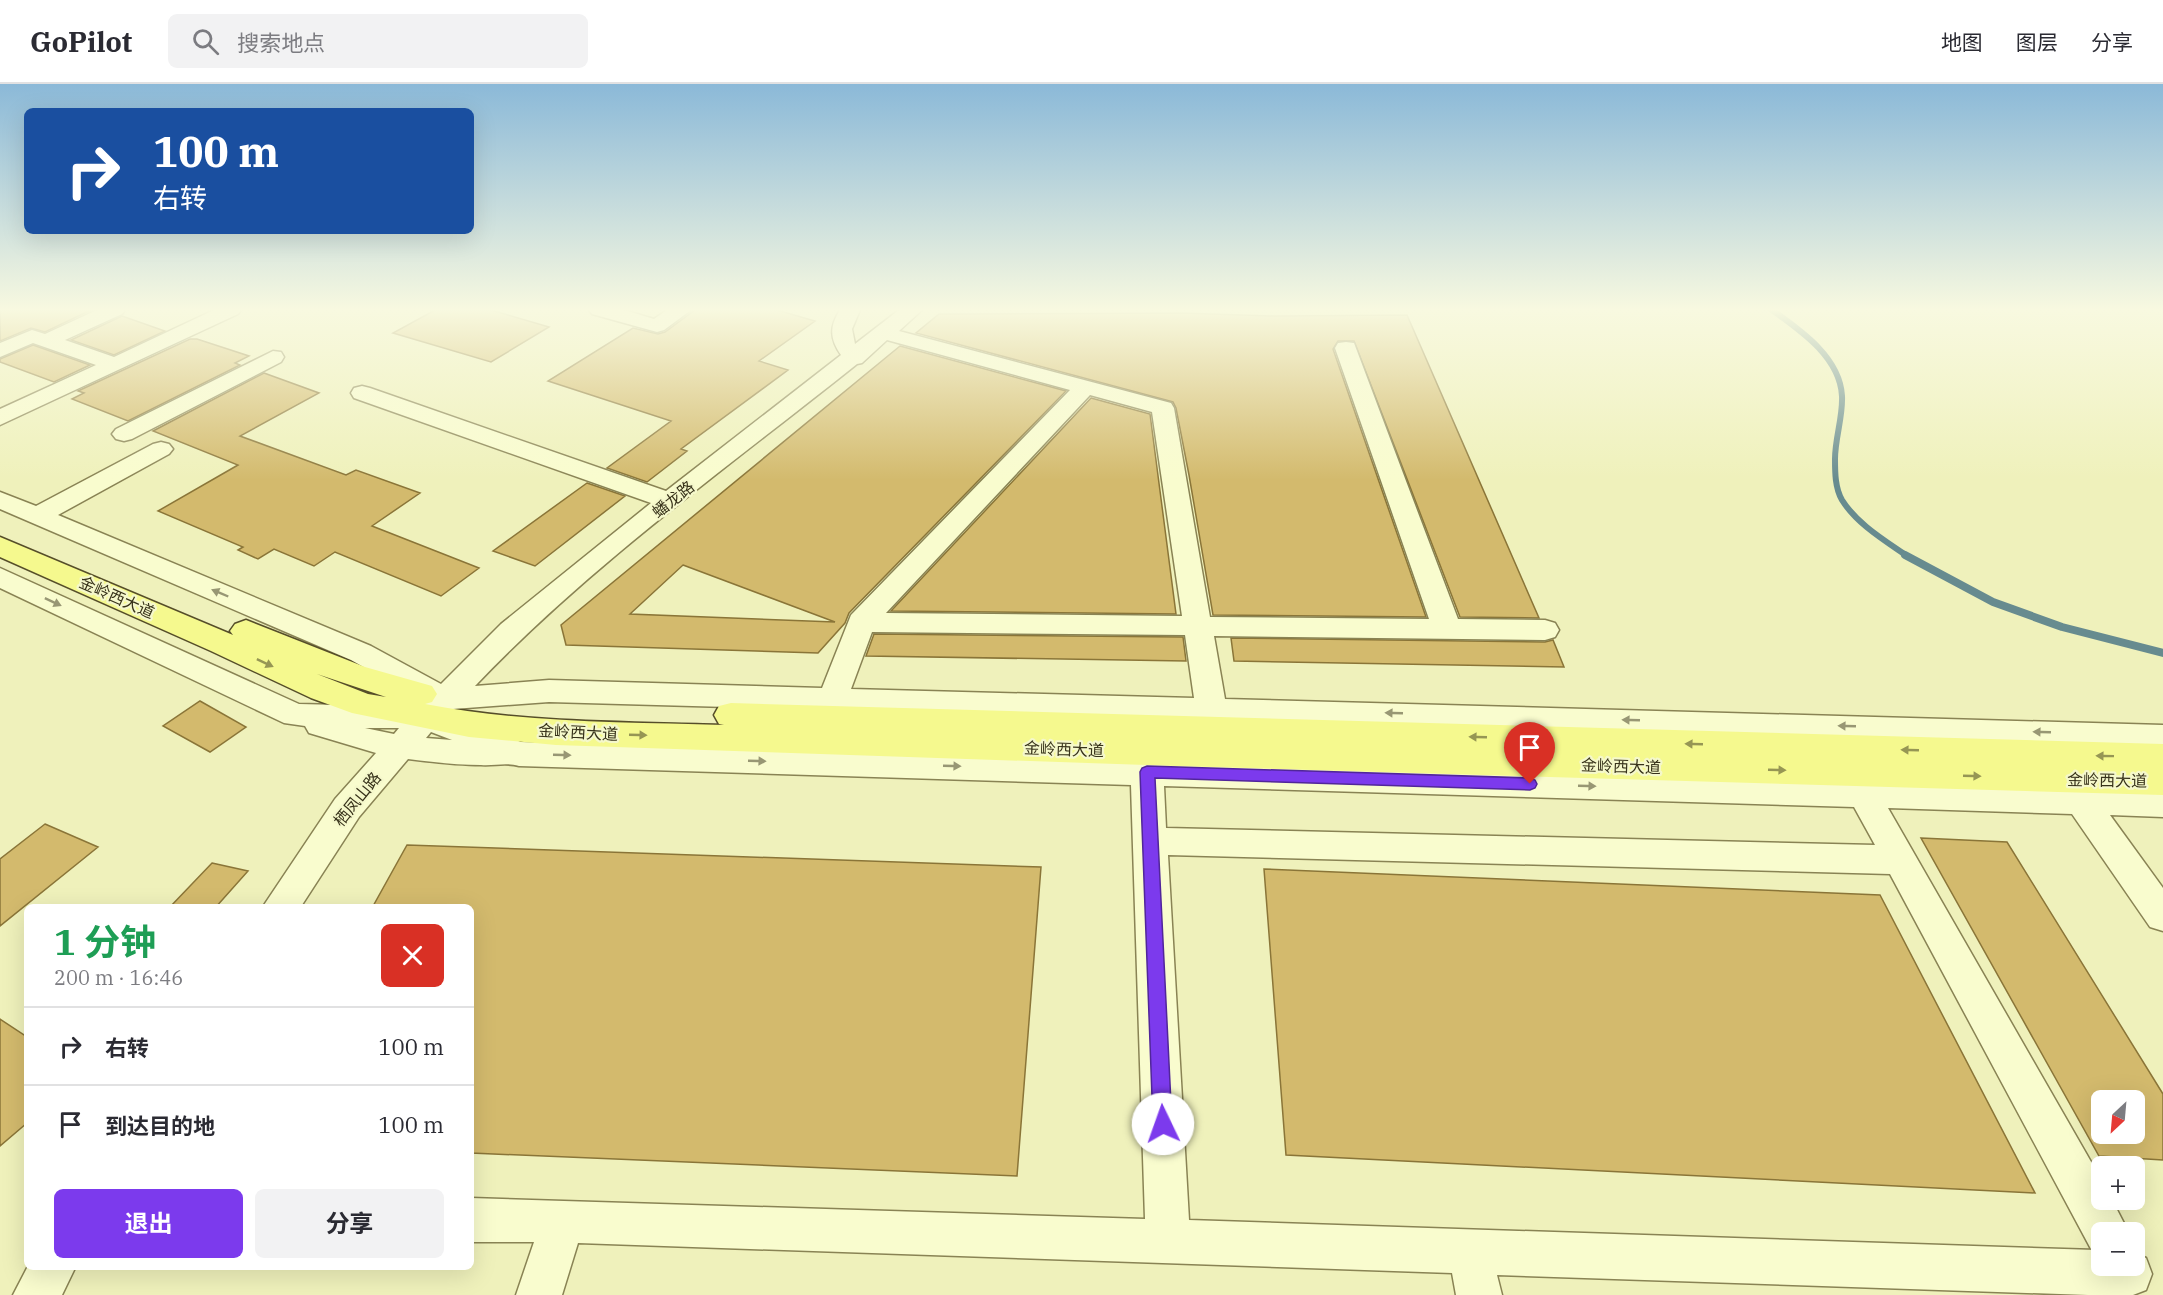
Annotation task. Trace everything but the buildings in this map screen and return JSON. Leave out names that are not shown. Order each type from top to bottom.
[{"type":"main road","name":"金岭西大道","points":[[0,524],[345,673],[387,687],[483,705],[579,711],[2163,757]]},
{"type":"main road","name":"金岭西大道","points":[[0,546],[222,643],[322,690],[364,705],[444,699]]},
{"type":"main road","name":"金岭西大道","points":[[444,699],[469,725],[580,733],[1200,754],[2163,781]]},
{"type":"street","points":[[0,418],[110,367]]},
{"type":"street","points":[[37,516],[161,449],[124,434],[255,367]]},
{"type":"street","name":"蟠龙路","points":[[444,699],[511,631],[670,501],[842,367]]},
{"type":"street","points":[[1009,367],[1163,408],[1211,708]]},
{"type":"street","points":[[1353,367],[1447,629]]},
{"type":"street","points":[[833,698],[861,622],[1085,387]]},
{"type":"street","points":[[362,393],[670,501]]},
{"type":"street","points":[[0,500],[361,653],[421,673],[444,699],[519,754]]},
{"type":"street","points":[[0,577],[295,715],[344,732],[401,746],[467,753],[2163,804]]},
{"type":"street","points":[[861,622],[1545,630]]},
{"type":"street","points":[[295,715],[444,699],[549,691],[2163,736]]},
{"type":"street","name":"栖凤山路","points":[[283,904],[347,808],[444,699]]},
{"type":"street","points":[[1147,772],[1168,1241]]},
{"type":"street","points":[[1864,795],[2101,1222]]},
{"type":"street","points":[[2082,802],[2163,916]]},
{"type":"street","points":[[1150,841],[1900,860]]},
{"type":"street","points":[[474,1220],[1470,1251],[2132,1278]]},
{"type":"street","points":[[539,1295],[563,1221]]},
{"type":"street","points":[[1470,1251],[1479,1295]]},
{"type":"street","points":[[36,1295],[52,1270]]},
{"type":"waterway","points":[[1832,367],[1840,382],[1842,396],[1835,451],[1835,469],[1840,495],[1855,517],[1880,538],[1907,556]]},
{"type":"waterway","points":[[1905,555],[1993,602],[2062,627],[2163,653]]},
{"type":"route","points":[[1163,1124],[1147,772],[1530,784]]}]
